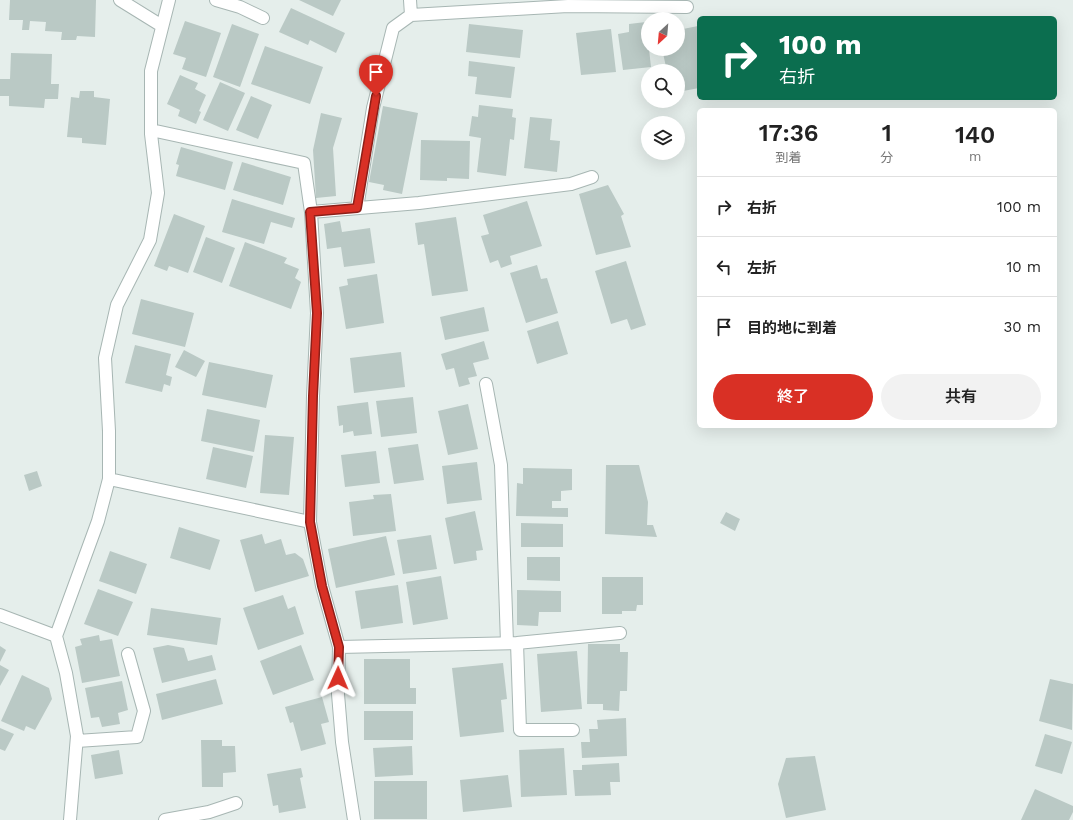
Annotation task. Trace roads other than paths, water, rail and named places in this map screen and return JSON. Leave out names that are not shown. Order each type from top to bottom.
[{"type":"street","points":[[120,0],[162,26]]},
{"type":"street","points":[[70,820],[77,736],[66,673],[56,636],[98,521],[110,479],[105,358],[117,305],[150,240],[158,193],[151,130],[151,71],[169,0]]},
{"type":"street","points":[[216,0],[240,7],[263,18]]},
{"type":"street","points":[[410,0],[411,15]]},
{"type":"street","points":[[357,208],[373,108],[393,28],[411,15],[568,6],[687,6]]},
{"type":"street","points":[[151,130],[304,163],[310,212],[317,313],[313,396],[310,522],[322,586],[339,647],[339,701],[342,742],[354,820]]},
{"type":"street","points":[[310,212],[419,203],[571,184],[592,177]]},
{"type":"street","points":[[486,384],[501,465],[512,643],[520,730],[573,730]]},
{"type":"street","points":[[110,479],[310,522]]},
{"type":"street","points":[[0,615],[56,636]]},
{"type":"street","points":[[339,647],[512,643],[620,633]]},
{"type":"street","points":[[77,741],[137,737],[144,711],[128,654]]},
{"type":"street","points":[[165,820],[209,812],[236,803]]}]
